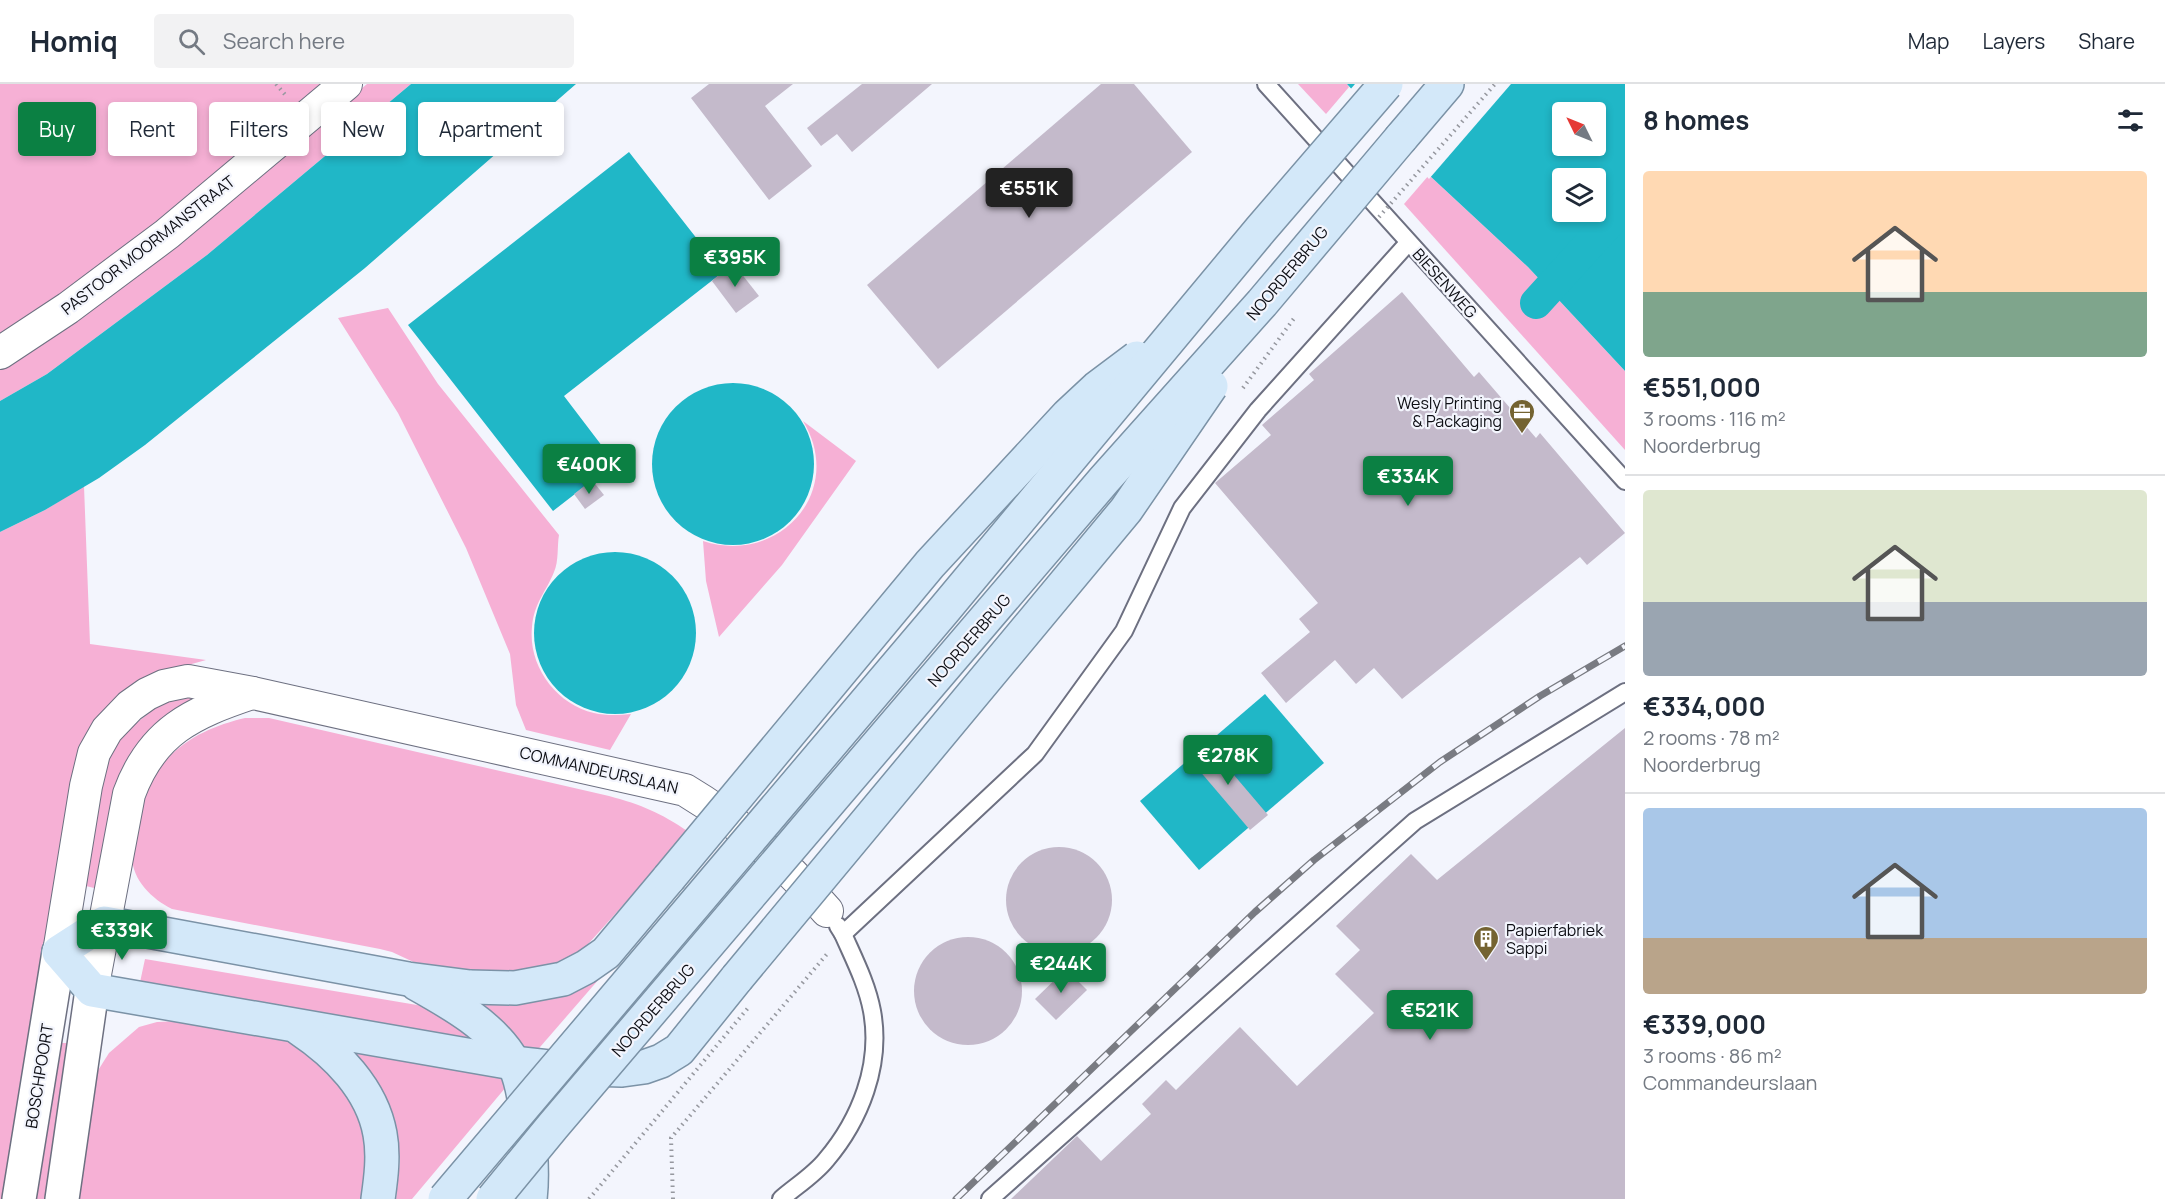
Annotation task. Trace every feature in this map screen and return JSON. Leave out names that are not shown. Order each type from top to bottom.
[{"type":"main road","points":[[445,1199],[1386,84]]},
{"type":"main road","name":"NOORDERBRUG","points":[[493,1199],[1104,480],[1262,303],[1447,84]]},
{"type":"main road","points":[[1182,325],[1097,388],[1039,445],[930,564],[606,953],[586,967],[563,979],[515,988],[470,987],[408,979],[104,923],[59,952],[92,990],[296,1026],[558,1068],[622,1070],[644,1067],[661,1061],[679,1050],[1126,510],[1205,396],[1262,303]]},
{"type":"main road","name":"BOSCHPOORT","points":[[19,1199],[59,952]]},
{"type":"main road","points":[[408,979],[433,992],[475,1021],[503,1048],[513,1062],[520,1083],[530,1138],[533,1177],[530,1199]]},
{"type":"main road","points":[[62,1199],[92,990]]},
{"type":"main road","points":[[296,1026],[319,1042],[342,1063],[364,1092],[372,1107],[380,1133],[382,1159],[378,1199]]},
{"type":"street","name":"PASTOOR MOORMANSTRAAT","points":[[0,353],[68,308],[167,234],[346,84]]},
{"type":"street","name":"COMMANDEURSLAAN","points":[[59,952],[86,786],[94,753],[107,730],[130,706],[164,686],[188,681],[253,693],[685,789],[727,818],[774,858],[835,922]]},
{"type":"street","points":[[92,990],[129,794],[141,764],[162,738],[178,726],[215,705],[253,693]]},
{"type":"lane","name":"BIESENWEG","points":[[1266,84],[1625,481]]},
{"type":"lane","points":[[835,922],[1035,754],[1124,631],[1182,508],[1258,410],[1408,243]]},
{"type":"lane","points":[[990,1199],[1415,820],[1625,692]]},
{"type":"lane","name":"COMMANDEURSLAAN","points":[[781,1199],[825,1162],[845,1135],[859,1112],[869,1080],[874,1045],[873,1012],[866,986],[835,922]]},
{"type":"path","points":[[673,1199],[671,1137],[835,922]]},
{"type":"shaded area","points":[[0,84],[328,84],[306,102],[209,102],[209,156],[240,156],[53,309],[0,343]]},
{"type":"shaded area","points":[[367,84],[411,84],[390,102],[345,102]]},
{"type":"shaded area","points":[[1298,84],[1347,84],[1349,87],[1326,114]]},
{"type":"shaded area","points":[[321,122],[321,156],[325,156],[207,255],[47,374],[0,401],[0,365],[281,156],[309,156],[309,133]]},
{"type":"shaded area","points":[[1429,175],[1528,267],[1625,371],[1625,450],[1404,204]]},
{"type":"shaded area","points":[[388,308],[438,384],[559,535],[556,568],[533,619],[532,642],[535,656],[547,681],[568,701],[594,713],[631,714],[610,750],[526,730],[516,705],[510,654],[466,548],[398,413],[338,318]]},
{"type":"shaded area","points":[[803,421],[856,461],[782,565],[719,637],[706,581],[703,541],[731,546],[757,543],[779,532],[798,517],[810,496],[816,473],[814,447]]},
{"type":"shaded area","points":[[84,486],[90,644],[206,660],[156,674],[79,754],[3,1199],[0,1199],[0,532],[45,510]]},
{"type":"shaded area","points":[[210,692],[181,710],[98,889],[82,885],[105,762],[118,742],[154,709],[172,699]]},
{"type":"shaded area","points":[[245,718],[269,718],[609,796],[650,810],[689,832],[580,953],[559,965],[531,973],[435,972],[392,952],[380,949],[172,909],[157,900],[144,888],[133,865],[134,843],[148,787],[161,765],[185,743],[213,728]]},
{"type":"shaded area","points":[[145,959],[423,1006],[481,1042],[139,987]]},
{"type":"shaded area","points":[[606,971],[534,1054],[523,1054],[477,1001]]},
{"type":"shaded area","points":[[181,1021],[282,1036],[319,1061],[351,1096],[367,1136],[365,1199],[75,1199],[97,1072],[109,1053],[139,1027],[157,1022]]},
{"type":"shaded area","points":[[62,1043],[71,1043],[45,1199],[35,1199]]},
{"type":"shaded area","points":[[355,1050],[507,1073],[511,1081],[412,1199],[396,1199],[400,1161],[396,1134],[354,1055]]},
{"type":"water","points":[[411,84],[576,84],[555,102],[418,102],[418,156],[493,156],[365,268],[145,445],[99,478],[45,510],[0,532],[0,401],[47,374],[207,255],[325,156],[406,156],[406,102],[390,102]]},
{"type":"water","points":[[1347,84],[1625,84],[1625,371],[1528,267],[1429,175]]},
{"type":"water","points":[[629,152],[723,272],[564,396],[615,463],[553,511],[408,325]]},
{"type":"water","points":[[733,383],[764,390],[778,397],[790,407],[800,419],[807,433],[814,464],[807,495],[800,509],[790,521],[778,531],[764,538],[733,545],[702,538],[688,531],[676,521],[666,509],[659,495],[652,464],[659,433],[666,419],[676,407],[688,397],[702,390]]},
{"type":"water","points":[[615,552],[646,558],[672,576],[690,602],[696,633],[690,664],[672,690],[646,708],[615,714],[584,708],[558,690],[540,664],[534,633],[540,602],[558,576],[584,558]]},
{"type":"water","points":[[1265,694],[1324,763],[1199,870],[1140,801]]},
{"type":"pier","points":[[1355,84],[1511,84],[1429,179],[1349,91]]},
{"type":"building","points":[[709,84],[793,84],[765,106],[812,166],[769,200],[691,98]]},
{"type":"building","points":[[862,84],[932,84],[852,152],[837,134],[821,146],[807,128]]},
{"type":"building","points":[[1101,84],[1134,84],[1192,152],[938,369],[867,285]]},
{"type":"building","points":[[733,263],[759,296],[736,313],[712,281]]},
{"type":"building","points":[[1402,292],[1474,377],[1479,372],[1536,438],[1540,433],[1625,533],[1587,565],[1580,557],[1402,699],[1374,668],[1356,684],[1335,660],[1286,703],[1261,673],[1310,632],[1299,619],[1318,603],[1215,483],[1271,435],[1262,425],[1314,380],[1309,374]]},
{"type":"building","points":[[592,480],[604,495],[585,509],[574,494]]},
{"type":"building","name":"Papierfabriek Sappi","points":[[1625,728],[1625,1199],[1011,1199],[1077,1136],[1101,1161],[1151,1114],[1142,1104],[1166,1080],[1176,1090],[1240,1027],[1297,1086],[1374,1013],[1335,974],[1360,950],[1336,926],[1411,854],[1437,880]]},
{"type":"building","points":[[1205,741],[1268,815],[1250,830],[1187,756]]},
{"type":"building","points":[[1059,847],[1079,851],[1096,863],[1108,880],[1112,900],[1108,920],[1096,937],[1079,949],[1059,953],[1039,949],[1022,937],[1010,920],[1006,900],[1010,880],[1022,863],[1039,851]]},
{"type":"building","points":[[968,937],[989,941],[1006,953],[1018,970],[1022,991],[1018,1012],[1006,1029],[989,1041],[968,1045],[947,1041],[930,1029],[918,1012],[914,991],[918,970],[930,953],[947,941]]},
{"type":"building","points":[[1066,969],[1087,990],[1056,1020],[1035,999]]},
{"type":"waterway","points":[[1536,303],[1625,205]]},
{"type":"railway","points":[[956,1199],[1255,912],[1314,860],[1440,762],[1540,696],[1625,646]]},
{"type":"place","name":"Wesly Printing & Packaging","points":[[1522,435]]},
{"type":"place","name":"Papierfabriek Sappi","points":[[1486,962]]}]
